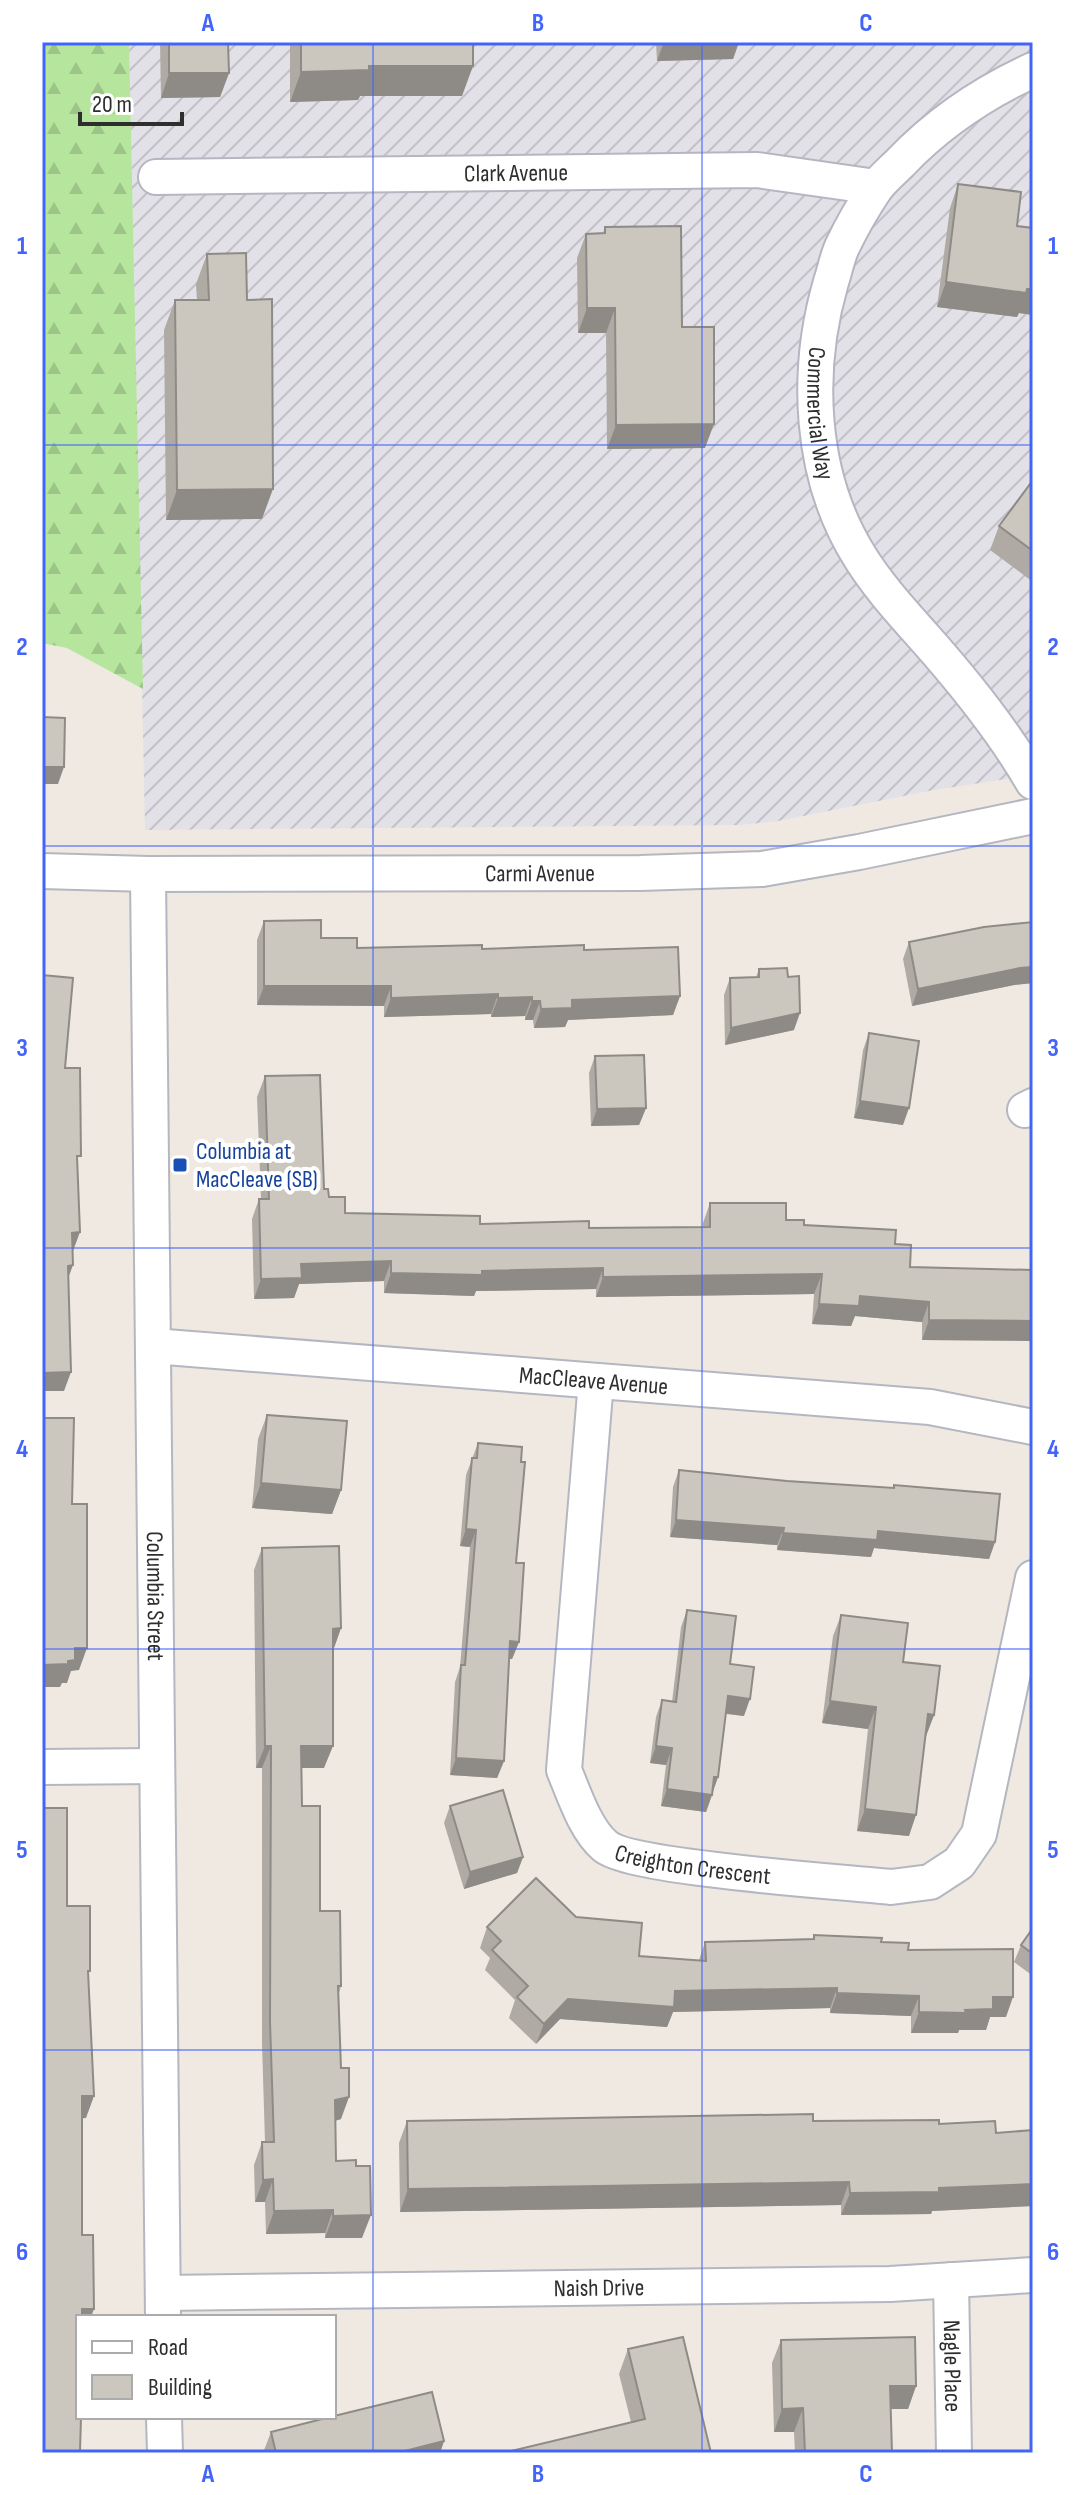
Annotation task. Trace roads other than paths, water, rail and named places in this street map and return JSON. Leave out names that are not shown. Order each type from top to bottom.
[{"type":"street","name":"Commercial Way","points":[[1033,70],[971,103],[937,128],[876,187],[841,248],[825,302],[816,358],[819,441],[828,488],[847,534],[885,595],[926,638],[1012,745],[1033,782]]},
{"type":"street","name":"Clark Avenue","points":[[156,177],[757,170],[876,187]]},
{"type":"street","name":"Carmi Avenue","points":[[42,871],[148,874],[624,873],[762,869],[1033,816]]},
{"type":"street","name":"Columbia Street","points":[[148,874],[163,2305]]},
{"type":"street","name":"MacCleave Avenue","points":[[153,1346],[930,1407],[1033,1427]]},
{"type":"street","name":"Creighton Crescent","points":[[596,1381],[564,1770],[583,1816],[606,1847],[649,1862],[891,1887],[930,1882],[959,1863],[979,1834],[1033,1578]]},
{"type":"street","points":[[42,1767],[157,1766]]},
{"type":"street","name":"Naish Drive","points":[[163,2305],[890,2284],[1033,2275]]},
{"type":"street","name":"Nagle Place","points":[[951,2280],[954,2453]]},
{"type":"street","points":[[164,2419],[165,2453]]},
{"type":"place","name":"Columbia at MacCleave (SB)","points":[[180,1165]]}]
